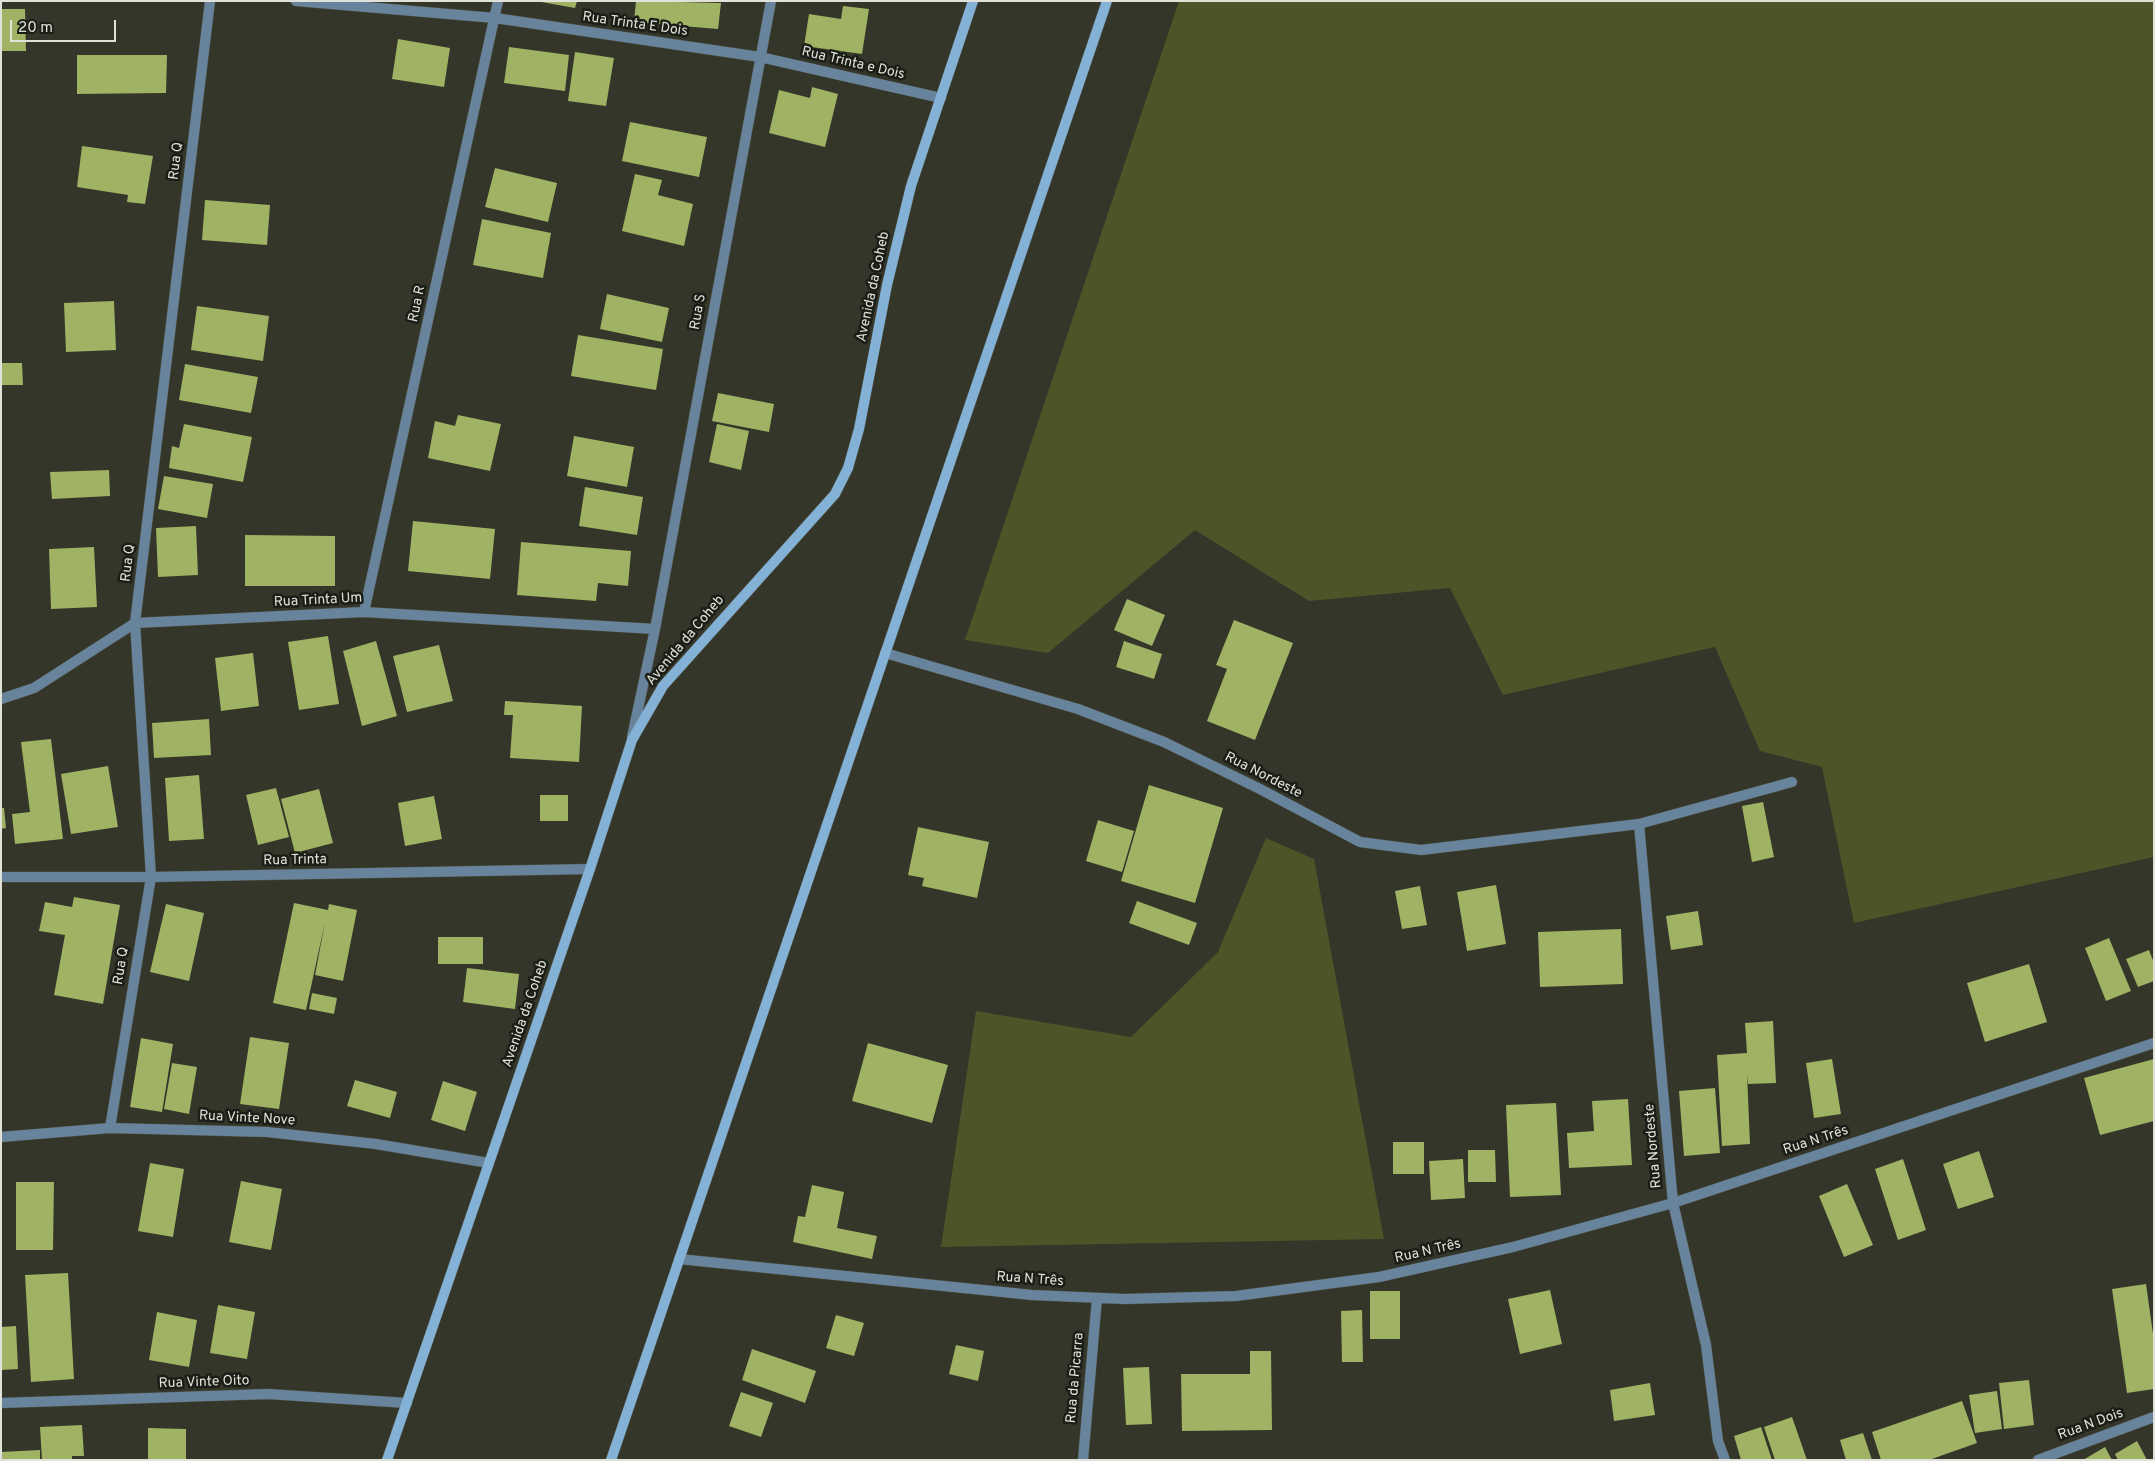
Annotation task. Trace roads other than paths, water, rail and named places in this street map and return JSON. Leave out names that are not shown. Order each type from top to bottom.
[{"type":"main road","name":"Avenida da Coheb","points":[[387,1460],[590,869],[632,740],[663,686],[835,494],[848,468],[859,429],[887,285],[912,186],[974,1]]},
{"type":"main road","points":[[611,1460],[1107,1]]},
{"type":"street","name":"Rua Q","points":[[110,1128],[151,877],[135,623],[210,1]]},
{"type":"street","name":"Rua Trinta E Dois","points":[[296,1],[495,18],[760,57]]},
{"type":"street","name":"Rua R","points":[[364,612],[498,1]]},
{"type":"street","name":"Rua S","points":[[632,740],[655,629],[771,1]]},
{"type":"street","name":"Rua Trinta e Dois","points":[[760,57],[941,98]]},
{"type":"street","name":"Rua Trinta Um","points":[[135,623],[364,612],[655,629]]},
{"type":"street","points":[[1,699],[34,688],[135,623]]},
{"type":"street","name":"Rua Nordeste","points":[[885,653],[1078,710],[1156,739],[1260,789],[1360,842],[1421,850],[1639,824],[1792,782]]},
{"type":"street","name":"Rua Nordeste","points":[[1639,824],[1673,1203],[1706,1345],[1718,1441],[1725,1460]]},
{"type":"street","name":"Rua Trinta","points":[[1,877],[151,877],[590,869]]},
{"type":"street","name":"Rua N Três","points":[[679,1259],[1032,1295],[1125,1299],[1236,1296],[1379,1277],[1513,1247],[1673,1203],[2154,1043]]},
{"type":"street","name":"Rua Vinte Nove","points":[[1,1137],[110,1128],[267,1132],[376,1144],[489,1163]]},
{"type":"street","name":"Rua da Picarra","points":[[1083,1460],[1097,1298]]},
{"type":"street","name":"Rua Vinte Oito","points":[[1,1403],[268,1394],[407,1403]]},
{"type":"street","name":"Rua N Dois","points":[[2038,1460],[2154,1417]]}]
